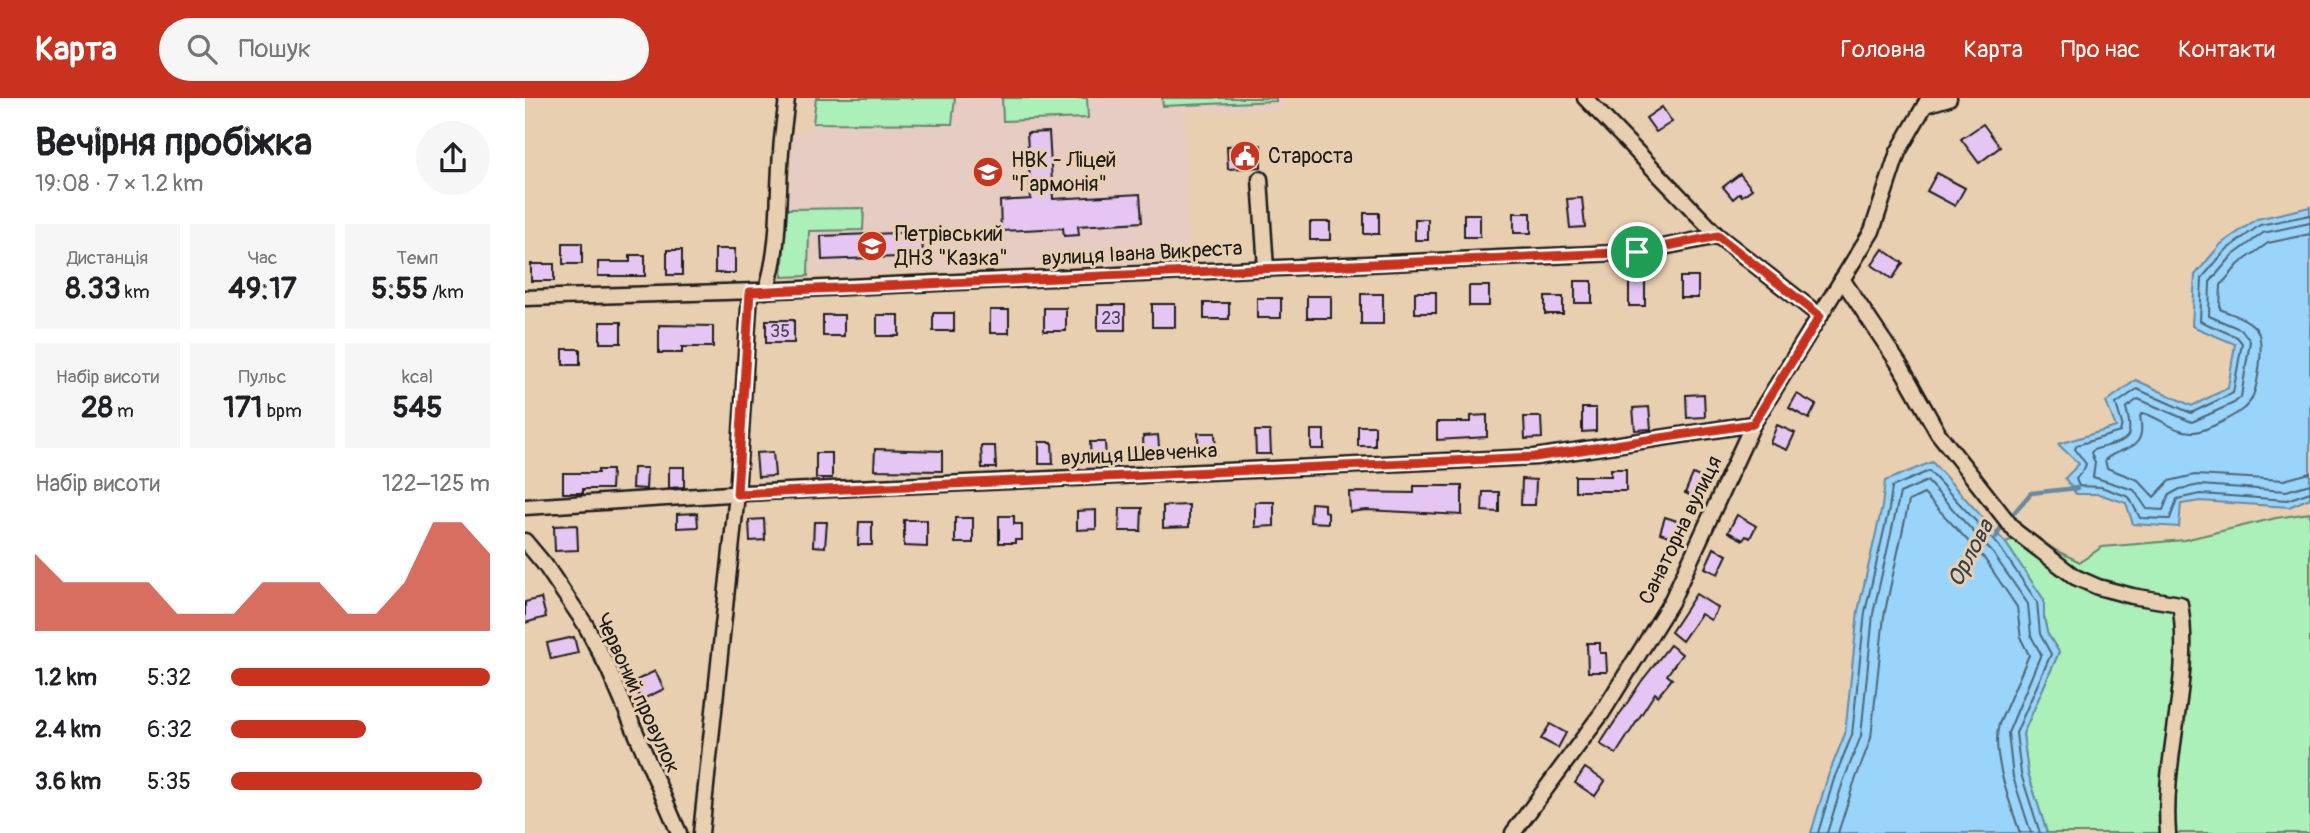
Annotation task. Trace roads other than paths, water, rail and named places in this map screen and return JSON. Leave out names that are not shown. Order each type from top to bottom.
[{"type":"street","points":[[766,291],[777,232],[787,98]]},
{"type":"street","points":[[1585,98],[1718,236],[1820,316]]},
{"type":"street","name":"Санаторна вулиця","points":[[1513,833],[1602,713],[1671,602],[1753,424],[1872,231],[1898,152],[1927,101],[1949,98]]},
{"type":"street","points":[[1260,179],[1266,268]]},
{"type":"street","name":"вулиця Івана Викреста","points":[[525,298],[750,292],[1637,252],[1718,236]]},
{"type":"street","points":[[1842,279],[1901,368],[1938,433],[2015,531],[2075,577],[2098,587],[2132,596],[2180,604],[2185,631],[2171,766],[2168,833]]},
{"type":"street","points":[[701,833],[737,494],[750,292]]},
{"type":"street","name":"вулиця Шевченка","points":[[525,507],[737,494],[1535,457],[1753,424]]},
{"type":"street","name":"Червоний провулок","points":[[525,541],[545,565],[585,624],[608,668],[679,833]]},
{"type":"water","points":[[2310,207],[2310,498],[2289,507],[2200,501],[2181,504],[2179,527],[2133,524],[2126,503],[2099,494],[2076,494],[2065,478],[2079,464],[2058,444],[2116,427],[2106,402],[2136,380],[2192,406],[2228,388],[2235,344],[2192,326],[2195,275],[2221,244],[2257,219]]},
{"type":"water","points":[[1932,462],[2005,542],[2044,600],[2047,633],[2059,652],[2023,734],[2028,773],[2047,833],[1811,833],[1828,776],[1845,734],[1858,611],[1882,507],[1885,481]]},
{"type":"waterway","name":"Орлова","points":[[1996,538],[2000,529],[2031,493],[2077,488]]},
{"type":"place","name":"Староста","points":[[1245,156]]},
{"type":"place","name":"НВК - Ліцей \"Гармонія\"","points":[[988,172]]},
{"type":"place","name":"Петрівський ДНЗ \"Казка\"","points":[[872,246]]}]
